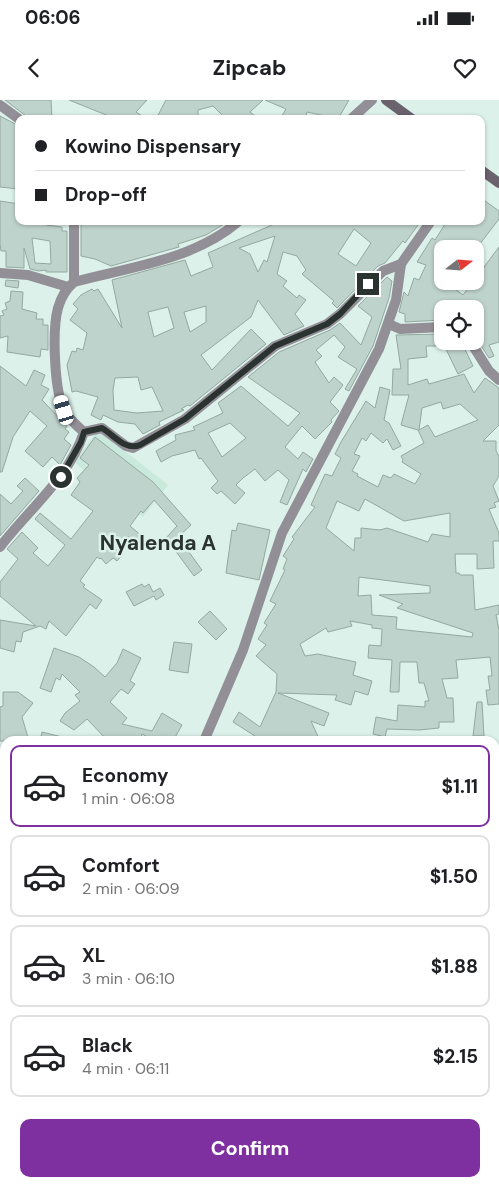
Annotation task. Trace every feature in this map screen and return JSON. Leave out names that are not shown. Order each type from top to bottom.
[{"type":"main road","points":[[386,100],[407,115]]},
{"type":"main road","points":[[485,173],[499,183]]},
{"type":"street","points":[[355,115],[372,100]]},
{"type":"street","points":[[0,105],[15,116]]},
{"type":"street","points":[[74,225],[71,285],[58,306],[54,348],[64,410],[84,432]]},
{"type":"street","points":[[0,273],[28,275],[71,285],[159,262],[215,239],[233,225]]},
{"type":"street","points":[[206,736],[243,650],[282,534],[344,411],[373,361],[389,324],[396,300],[401,264],[428,225]]},
{"type":"street","points":[[84,432],[102,428],[126,446],[133,448],[140,445],[185,419],[275,346],[327,324],[340,314],[383,271],[401,264]]},
{"type":"street","points":[[389,324],[400,328],[434,326]]},
{"type":"street","points":[[476,350],[489,371],[499,380]]},
{"type":"street","points":[[0,547],[61,477],[81,442],[84,432]]},
{"type":"shaded area","points":[[98,430],[168,485],[143,517],[74,462]]},
{"type":"building","points":[[5,100],[51,100],[52,115],[25,115]]},
{"type":"building","points":[[69,100],[147,100],[136,112],[141,115],[106,115]]},
{"type":"building","points":[[166,100],[263,100],[250,112],[254,115],[222,115],[213,106],[198,110],[198,115],[158,115]]},
{"type":"building","points":[[265,100],[349,100],[340,115],[320,115],[307,112],[306,115],[282,115],[286,109]]},
{"type":"building","points":[[0,116],[15,124],[15,189],[0,187]]},
{"type":"building","points":[[0,201],[15,203],[15,225],[46,225],[62,227],[62,231],[67,231],[67,272],[46,272],[46,270],[30,269],[24,248],[24,268],[6,267],[6,251],[1,251]],"holes":[[[32,238],[50,241],[51,264],[35,263]]]},
{"type":"building","points":[[485,201],[499,211],[499,219],[483,240],[435,240],[444,225],[485,225]]},
{"type":"building","points":[[81,225],[222,225],[206,235],[178,244],[179,247],[111,266],[95,259],[81,256]]},
{"type":"building","points":[[272,225],[418,225],[405,243],[403,241],[385,263],[378,266],[337,308],[332,303],[334,301],[302,274],[306,270],[297,256],[283,252],[277,274],[287,281],[283,286],[297,298],[299,295],[306,300],[295,314],[304,326],[284,335],[258,300],[251,317],[201,355],[212,370],[251,329],[266,344],[190,406],[188,405],[181,409],[184,410],[159,422],[160,425],[143,434],[135,424],[118,422],[103,415],[101,420],[91,415],[98,397],[76,391],[72,392],[67,365],[72,351],[76,352],[77,348],[83,350],[87,333],[70,320],[78,309],[73,304],[81,295],[92,289],[94,291],[98,289],[122,328],[112,280],[185,260],[191,276],[213,267],[208,253]],"holes":[[[354,229],[371,243],[356,266],[338,254]],[[275,236],[267,262],[264,260],[258,272],[250,254],[239,248]],[[206,306],[206,322],[190,332],[184,312]],[[168,307],[174,328],[154,337],[148,312]],[[138,377],[141,390],[152,387],[163,411],[137,413],[114,410],[113,390],[115,378]]]},
{"type":"building","points":[[432,238],[435,240],[434,290],[456,290],[463,295],[467,290],[484,290],[484,267],[499,247],[499,342],[489,345],[494,356],[489,358],[484,350],[484,300],[434,300],[434,320],[405,322],[405,314],[399,312],[404,292],[408,296],[414,278],[419,280],[426,265],[417,262]]},
{"type":"building","points":[[387,277],[392,281],[389,298],[373,346],[349,391],[345,389],[357,369],[338,357],[345,347],[334,335],[316,350],[322,356],[315,362],[329,383],[334,377],[343,385],[330,402],[339,411],[331,420],[332,422],[315,439],[302,426],[285,447],[298,459],[303,452],[313,459],[306,472],[303,469],[287,505],[280,502],[289,480],[278,470],[265,481],[255,469],[243,478],[236,485],[245,493],[235,504],[221,491],[217,494],[211,488],[218,481],[201,458],[199,459],[195,450],[172,456],[161,462],[156,451],[176,440],[175,435],[195,430],[193,427],[223,413],[218,403],[241,386],[288,426],[300,413],[248,377],[279,352],[330,330],[340,323],[361,345],[372,317],[358,306]],"holes":[[[230,423],[246,438],[222,457],[208,433]]]},
{"type":"building","points":[[6,280],[19,281],[18,288],[5,286]]},
{"type":"building","points":[[11,291],[23,292],[22,309],[37,313],[36,319],[43,319],[43,325],[48,325],[48,350],[41,349],[40,357],[7,352],[8,336],[0,338],[0,316],[4,315],[2,311],[7,309],[5,303],[10,301]]},
{"type":"building","points":[[434,334],[434,346],[426,346],[427,357],[408,359],[408,385],[427,379],[429,384],[464,374],[474,393],[485,378],[499,388],[499,425],[483,441],[496,441],[496,451],[499,456],[499,476],[493,486],[499,501],[494,503],[496,507],[489,509],[499,533],[499,541],[493,541],[494,568],[477,569],[477,554],[455,554],[456,573],[460,575],[473,575],[475,610],[499,605],[499,614],[496,615],[499,630],[499,704],[488,705],[486,690],[490,690],[488,676],[492,676],[490,657],[456,660],[458,678],[442,679],[447,698],[453,698],[454,722],[439,722],[439,728],[419,730],[387,729],[385,736],[373,734],[376,717],[397,721],[398,705],[425,707],[425,701],[429,701],[424,683],[419,683],[417,662],[400,662],[399,692],[390,692],[392,660],[368,658],[369,645],[381,646],[382,629],[350,621],[352,626],[328,632],[326,628],[300,644],[305,656],[318,654],[356,662],[353,675],[372,681],[368,695],[355,691],[351,705],[335,700],[337,695],[278,693],[329,713],[324,726],[311,721],[318,736],[255,736],[233,722],[239,712],[260,727],[276,692],[277,674],[256,656],[266,645],[258,639],[267,625],[264,623],[276,604],[270,601],[285,570],[283,569],[287,559],[283,556],[294,539],[292,537],[315,507],[311,505],[325,474],[332,476],[341,458],[335,454],[341,442],[366,401],[375,408],[380,387],[390,390],[384,420],[389,423],[401,446],[393,450],[387,439],[383,443],[371,433],[366,441],[362,438],[354,454],[360,456],[352,471],[358,474],[357,476],[378,487],[383,475],[391,478],[394,474],[415,484],[421,474],[402,462],[401,456],[424,443],[418,430],[401,425],[409,395],[392,395],[393,369],[401,369],[396,335]],"holes":[[[441,402],[443,409],[460,404],[478,420],[435,437],[428,425],[419,430],[422,408]],[[365,499],[404,521],[450,513],[450,537],[432,534],[428,542],[387,528],[380,530],[361,528],[361,538],[355,538],[354,551],[326,528],[337,501],[359,511]],[[359,577],[430,586],[430,593],[379,595],[403,604],[397,608],[473,633],[472,637],[396,629],[397,617],[372,615],[371,595],[358,596]]]},
{"type":"building","points":[[446,350],[465,350],[473,366],[458,374]]},
{"type":"building","points":[[0,366],[26,386],[34,370],[45,375],[41,385],[49,389],[42,400],[67,426],[65,429],[69,432],[64,439],[71,445],[60,465],[52,457],[43,467],[25,451],[47,426],[30,411],[13,437],[2,472],[0,472]]},
{"type":"building","points":[[95,437],[153,482],[191,525],[178,537],[202,570],[194,576],[166,538],[177,526],[154,500],[143,513],[141,511],[130,526],[143,537],[137,544],[128,536],[118,549],[123,554],[117,561],[113,558],[106,564],[101,558],[97,557],[80,581],[85,585],[83,587],[102,600],[96,609],[90,604],[66,636],[49,621],[46,629],[40,626],[23,632],[21,642],[16,641],[14,652],[0,648],[0,620],[36,626],[0,596],[0,582],[18,559],[7,549],[22,532],[38,548],[33,553],[48,566],[65,545],[35,519],[40,513],[71,539],[93,511],[71,495],[80,482],[77,478],[89,465],[80,458]]},
{"type":"building","points":[[25,478],[39,491],[0,536],[0,494],[11,504],[23,491],[17,486]]},
{"type":"building","points":[[238,523],[270,530],[259,580],[226,573],[232,530],[236,531]]},
{"type":"building","points":[[142,584],[144,587],[149,584],[153,592],[160,588],[164,595],[156,600],[154,596],[134,606],[126,592]]},
{"type":"building","points":[[210,611],[227,629],[216,640],[198,622]]},
{"type":"building","points":[[174,642],[192,644],[188,673],[169,670]]},
{"type":"building","points":[[54,648],[79,657],[105,677],[117,663],[123,649],[141,658],[130,681],[135,684],[128,694],[121,689],[110,702],[127,718],[122,724],[152,731],[162,713],[182,725],[176,736],[146,736],[142,734],[141,736],[103,736],[87,719],[74,730],[60,721],[65,713],[80,701],[75,695],[80,692],[62,674],[60,680],[56,678],[51,692],[40,688]]},
{"type":"building","points":[[3,692],[18,692],[33,703],[22,717],[28,736],[0,736],[0,707],[3,706]]},
{"type":"building","points":[[477,702],[482,702],[484,736],[473,736]]},
{"type":"building","points":[[42,732],[58,736],[41,736]]},
{"type":"district","name":"Nyalenda A","points":[[158,543]]},
{"type":"route","points":[[61,477],[81,442],[84,432],[93,428],[102,428],[126,446],[133,448],[140,445],[185,419],[259,357],[275,346],[327,324],[340,314],[368,284]]}]
